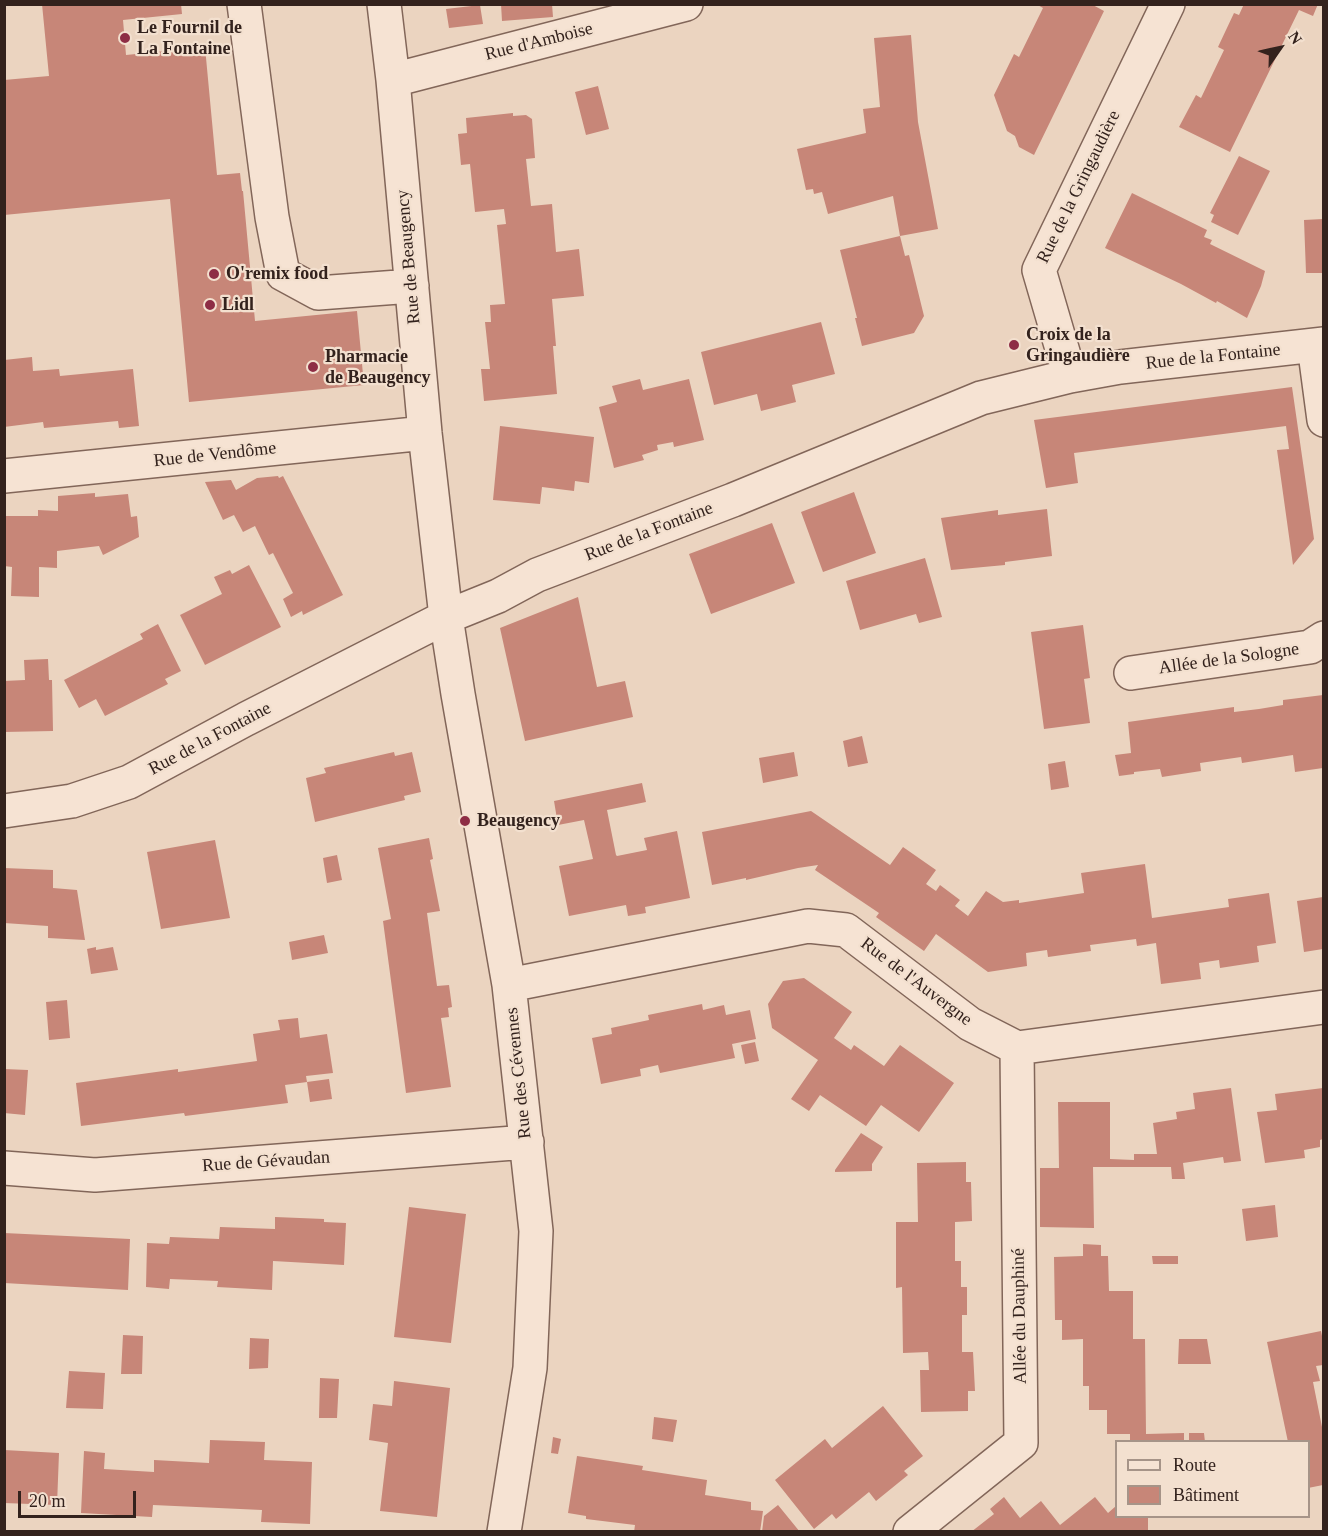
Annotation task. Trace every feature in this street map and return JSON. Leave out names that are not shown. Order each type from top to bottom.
[{"type":"street","points":[[244,4],[272,217],[284,274],[318,293],[412,286]]},
{"type":"street","name":"Rue de Beaugency","points":[[384,4],[425,433],[446,617]]},
{"type":"street","name":"Rue d'Amboise","points":[[393,80],[686,4]]},
{"type":"street","name":"Rue de la Gringaudière","points":[[1070,376],[1039,270],[1167,4]]},
{"type":"street","points":[[1319,345],[1323,420]]},
{"type":"street","name":"Rue de la Fontaine","points":[[4,811],[72,801],[129,782],[246,719],[446,617],[498,596],[537,575],[733,500],[981,398],[1070,376],[1120,367],[1319,345]]},
{"type":"street","name":"Rue de Vendôme","points":[[4,476],[425,433]]},
{"type":"street","name":"Rue des Cévennes","points":[[446,617],[509,985],[536,1231],[530,1368],[504,1532]]},
{"type":"street","name":"Allée de la Sologne","points":[[1131,673],[1310,647],[1323,638]]},
{"type":"street","name":"Rue de l'Auvergne","points":[[509,985],[808,926],[846,930],[970,1024],[1017,1048]]},
{"type":"street","points":[[1017,1048],[1323,1007]]},
{"type":"street","name":"Allée du Dauphiné","points":[[910,1532],[1021,1443],[1017,1048]]},
{"type":"street","name":"Rue de Gévaudan","points":[[4,1168],[95,1174],[527,1142]]},
{"type":"building","name":"Lidl","points":[[42,4],[181,4],[182,14],[123,20],[126,55],[205,47],[217,175],[240,173],[255,321],[357,311],[364,385],[189,402],[170,199],[4,215],[4,80],[49,76]]},
{"type":"building","points":[[501,4],[552,4],[553,17],[502,21]]},
{"type":"building","points":[[1036,4],[1091,4],[1104,11],[1034,155],[1019,147],[1015,136],[1007,131],[994,95],[1014,54],[1019,57],[1043,8]]},
{"type":"building","points":[[1244,4],[1318,4],[1313,16],[1299,10],[1230,152],[1179,127],[1196,95],[1201,98],[1224,50],[1218,47],[1234,13],[1239,15]]},
{"type":"building","points":[[480,5],[483,24],[449,28],[446,9]]},
{"type":"building","points":[[911,35],[918,122],[938,229],[900,236],[893,196],[828,214],[822,192],[814,194],[813,189],[806,190],[797,149],[866,133],[863,109],[880,107],[874,38]]},
{"type":"building","points":[[598,86],[609,129],[586,135],[575,92]]},
{"type":"building","points":[[513,113],[513,116],[526,115],[532,119],[535,158],[526,159],[531,206],[552,204],[556,252],[579,249],[584,296],[552,299],[557,394],[484,401],[481,369],[490,369],[485,322],[491,322],[490,305],[505,304],[497,225],[506,224],[504,209],[475,212],[470,164],[461,165],[458,134],[467,133],[466,118]]},
{"type":"building","points":[[1239,156],[1270,171],[1238,235],[1211,222],[1214,215],[1210,213]]},
{"type":"building","points":[[1132,193],[1207,230],[1204,237],[1212,240],[1210,244],[1265,271],[1247,318],[1217,301],[1216,303],[1105,248]]},
{"type":"building","points":[[1323,219],[1323,273],[1306,273],[1304,220]]},
{"type":"building","points":[[900,236],[905,256],[909,255],[924,316],[914,333],[862,346],[840,250]]},
{"type":"building","points":[[821,322],[835,374],[792,385],[796,402],[761,411],[757,394],[714,405],[701,352]]},
{"type":"building","points":[[32,357],[33,371],[59,369],[60,376],[133,369],[139,426],[119,428],[118,421],[44,428],[43,422],[4,427],[4,360]]},
{"type":"building","points":[[640,379],[643,390],[689,379],[704,440],[674,447],[673,442],[657,445],[658,450],[642,455],[644,460],[614,468],[599,407],[617,402],[612,386]]},
{"type":"building","points":[[1292,387],[1314,539],[1293,565],[1277,450],[1289,449],[1286,426],[1074,453],[1078,483],[1046,488],[1034,420]]},
{"type":"building","points":[[500,426],[594,437],[589,483],[575,481],[574,491],[542,487],[540,504],[493,500]]},
{"type":"building","points":[[278,476],[279,478],[283,476],[343,595],[303,615],[302,611],[291,617],[283,599],[293,593],[273,553],[269,555],[255,526],[243,532],[234,515],[223,520],[205,482],[231,480],[236,490],[257,478]]},
{"type":"building","points":[[854,492],[876,553],[823,572],[801,512]]},
{"type":"building","points":[[95,493],[95,497],[128,494],[131,517],[137,516],[139,537],[103,555],[99,546],[57,551],[57,568],[39,567],[39,597],[11,596],[12,567],[4,566],[4,516],[38,516],[38,510],[58,511],[58,496]]},
{"type":"building","points":[[1047,509],[1052,556],[1005,562],[1005,565],[951,570],[941,518],[998,510],[998,515]]},
{"type":"building","points":[[772,523],[795,583],[711,614],[689,554]]},
{"type":"building","points":[[925,558],[942,617],[919,623],[916,614],[860,630],[846,581]]},
{"type":"building","points":[[249,565],[281,627],[205,665],[180,615],[222,594],[214,577],[230,570],[232,574]]},
{"type":"building","points":[[578,597],[597,687],[625,681],[633,717],[525,741],[500,628]]},
{"type":"building","points":[[158,624],[181,671],[165,679],[168,684],[105,716],[96,699],[79,708],[64,680],[143,639],[140,634]]},
{"type":"building","points":[[1083,625],[1090,678],[1084,679],[1090,723],[1044,729],[1031,632]]},
{"type":"building","points":[[48,659],[49,680],[52,680],[53,731],[4,732],[4,681],[25,680],[24,660]]},
{"type":"building","points":[[1323,695],[1323,768],[1295,772],[1293,755],[1242,763],[1241,757],[1200,763],[1201,771],[1162,777],[1160,769],[1119,776],[1115,755],[1131,753],[1128,722],[1234,707],[1234,712],[1259,709],[1283,705],[1283,700]]},
{"type":"building","points":[[862,736],[868,763],[848,767],[843,741]]},
{"type":"building","points":[[394,752],[395,756],[412,752],[421,792],[404,796],[405,800],[315,822],[306,778],[326,773],[324,768]]},
{"type":"building","points":[[794,752],[798,776],[763,783],[759,758]]},
{"type":"building","points":[[1065,761],[1069,787],[1051,790],[1048,764]]},
{"type":"building","points":[[642,783],[646,802],[607,810],[616,855],[647,850],[644,838],[677,831],[690,898],[645,907],[646,913],[628,916],[626,905],[569,916],[559,866],[593,859],[584,820],[558,825],[554,801]]},
{"type":"building","points":[[811,811],[890,865],[903,847],[936,870],[926,884],[936,891],[940,885],[960,900],[955,906],[968,916],[986,891],[1003,902],[1019,900],[1019,903],[1084,893],[1081,873],[1145,864],[1152,918],[1229,907],[1228,899],[1269,893],[1276,943],[1257,946],[1259,962],[1220,968],[1219,960],[1199,963],[1201,979],[1161,984],[1156,943],[1137,946],[1136,939],[1090,945],[1091,951],[1048,957],[1047,950],[1026,953],[1027,966],[988,972],[936,934],[924,951],[876,917],[879,913],[815,870],[818,865],[712,885],[702,832]]},
{"type":"building","points":[[429,838],[433,859],[430,860],[440,911],[427,913],[437,986],[449,985],[452,1007],[448,1008],[449,1017],[441,1018],[451,1087],[406,1093],[383,921],[391,919],[378,848]]},
{"type":"building","points":[[215,840],[230,918],[161,929],[147,852]]},
{"type":"building","points":[[337,855],[342,880],[327,883],[323,858]]},
{"type":"building","points":[[4,868],[53,870],[53,888],[77,890],[85,940],[48,938],[48,926],[4,923]]},
{"type":"building","points":[[1323,897],[1323,949],[1304,952],[1297,901]]},
{"type":"building","points":[[324,935],[328,953],[292,960],[289,942]]},
{"type":"building","points":[[96,947],[96,950],[113,947],[118,970],[91,974],[87,949]]},
{"type":"building","points":[[804,978],[852,1012],[834,1038],[851,1050],[854,1045],[884,1066],[900,1045],[954,1083],[919,1132],[881,1105],[866,1126],[820,1095],[809,1111],[791,1099],[818,1060],[772,1028],[768,1004],[783,981]]},
{"type":"building","points":[[67,1000],[70,1038],[49,1040],[46,1002]]},
{"type":"building","points":[[702,1004],[703,1010],[724,1005],[726,1015],[750,1010],[756,1039],[732,1044],[735,1058],[660,1073],[658,1065],[640,1069],[641,1076],[601,1084],[592,1038],[612,1034],[611,1028],[649,1020],[648,1015]]},
{"type":"building","points":[[298,1018],[300,1038],[327,1034],[333,1073],[306,1076],[307,1082],[285,1085],[288,1103],[81,1126],[76,1083],[257,1061],[253,1034],[280,1030],[278,1020]]},
{"type":"building","points":[[755,1042],[759,1061],[745,1064],[741,1045]]},
{"type":"building","points":[[4,1069],[28,1070],[25,1115],[4,1113]]},
{"type":"building","points":[[329,1079],[332,1099],[310,1102],[307,1082]]},
{"type":"building","points":[[1231,1088],[1241,1161],[1224,1163],[1223,1157],[1183,1163],[1185,1179],[1172,1179],[1171,1167],[1093,1167],[1094,1228],[1040,1227],[1040,1168],[1059,1168],[1058,1102],[1110,1102],[1110,1159],[1134,1160],[1134,1154],[1157,1154],[1153,1123],[1177,1119],[1176,1112],[1195,1109],[1193,1093]]},
{"type":"building","points":[[1323,1088],[1323,1139],[1320,1140],[1320,1147],[1304,1150],[1305,1158],[1265,1163],[1257,1112],[1277,1110],[1275,1094]]},
{"type":"building","points":[[861,1133],[883,1147],[872,1164],[872,1171],[835,1172],[835,1170]]},
{"type":"building","points":[[966,1162],[966,1182],[971,1182],[972,1221],[955,1222],[955,1261],[961,1261],[961,1287],[967,1287],[967,1315],[962,1315],[962,1352],[973,1352],[975,1391],[968,1391],[968,1411],[921,1412],[920,1370],[929,1370],[928,1352],[903,1353],[902,1287],[896,1288],[896,1222],[918,1222],[917,1163]]},
{"type":"building","points":[[1275,1205],[1278,1237],[1246,1241],[1242,1209]]},
{"type":"building","points":[[409,1207],[466,1214],[451,1343],[394,1337]]},
{"type":"building","points":[[275,1217],[324,1219],[324,1222],[346,1223],[344,1265],[273,1261],[272,1290],[217,1287],[218,1281],[170,1279],[169,1289],[146,1287],[147,1243],[169,1244],[170,1237],[219,1239],[220,1227],[275,1229]]},
{"type":"building","points":[[4,1233],[130,1239],[128,1290],[4,1283]]},
{"type":"building","points":[[1083,1244],[1101,1245],[1101,1256],[1108,1256],[1109,1291],[1133,1291],[1133,1339],[1145,1339],[1146,1434],[1184,1433],[1184,1440],[1130,1440],[1130,1434],[1107,1434],[1107,1410],[1089,1410],[1089,1386],[1083,1386],[1083,1339],[1062,1340],[1062,1320],[1055,1320],[1054,1257],[1083,1256]]},
{"type":"building","points":[[1152,1256],[1178,1256],[1178,1264],[1153,1264]]},
{"type":"building","points":[[1321,1331],[1323,1365],[1316,1366],[1320,1381],[1313,1382],[1323,1432],[1323,1485],[1310,1488],[1310,1440],[1288,1440],[1267,1342]]},
{"type":"building","points":[[123,1335],[143,1336],[142,1374],[121,1374]]},
{"type":"building","points":[[250,1338],[269,1339],[268,1368],[249,1369]]},
{"type":"building","points":[[1179,1339],[1207,1339],[1211,1364],[1178,1364]]},
{"type":"building","points":[[69,1371],[105,1373],[103,1409],[66,1408]]},
{"type":"building","points":[[320,1378],[339,1379],[337,1418],[319,1418]]},
{"type":"building","points":[[394,1381],[450,1388],[437,1517],[380,1511],[388,1443],[369,1440],[373,1404],[392,1406]]},
{"type":"building","points":[[883,1406],[923,1456],[904,1471],[908,1475],[876,1501],[869,1492],[836,1519],[832,1514],[814,1529],[775,1480],[825,1439],[832,1448]]},
{"type":"building","points":[[654,1417],[677,1420],[673,1442],[652,1439]]},
{"type":"building","points":[[1189,1433],[1204,1433],[1205,1440],[1189,1440]]},
{"type":"building","points":[[553,1437],[561,1439],[558,1454],[551,1453]]},
{"type":"building","points":[[210,1440],[265,1442],[264,1460],[312,1462],[310,1524],[261,1522],[262,1510],[153,1505],[152,1517],[81,1513],[84,1451],[105,1453],[104,1469],[154,1472],[154,1460],[209,1463]]},
{"type":"building","points":[[4,1450],[59,1453],[57,1505],[4,1503]]},
{"type":"building","points":[[577,1456],[643,1466],[642,1470],[707,1480],[705,1495],[751,1502],[751,1510],[763,1511],[760,1532],[634,1532],[635,1525],[586,1519],[586,1516],[568,1513]]},
{"type":"building","points":[[1004,1497],[1020,1518],[1041,1501],[1060,1525],[1095,1497],[1108,1513],[1115,1507],[1115,1518],[1148,1518],[1148,1532],[971,1532],[994,1514],[990,1509]]},
{"type":"building","points":[[778,1505],[800,1532],[762,1532],[764,1516]]},
{"type":"place","name":"Le Fournil de La Fontaine","points":[[125,38]]},
{"type":"place","name":"O'remix food","points":[[214,274]]},
{"type":"place","name":"Lidl","points":[[210,305]]},
{"type":"place","name":"Croix de la Gringaudière","points":[[1014,345]]},
{"type":"place","name":"Pharmacie de Beaugency","points":[[313,367]]},
{"type":"place","name":"Beaugency","points":[[465,821]]}]
